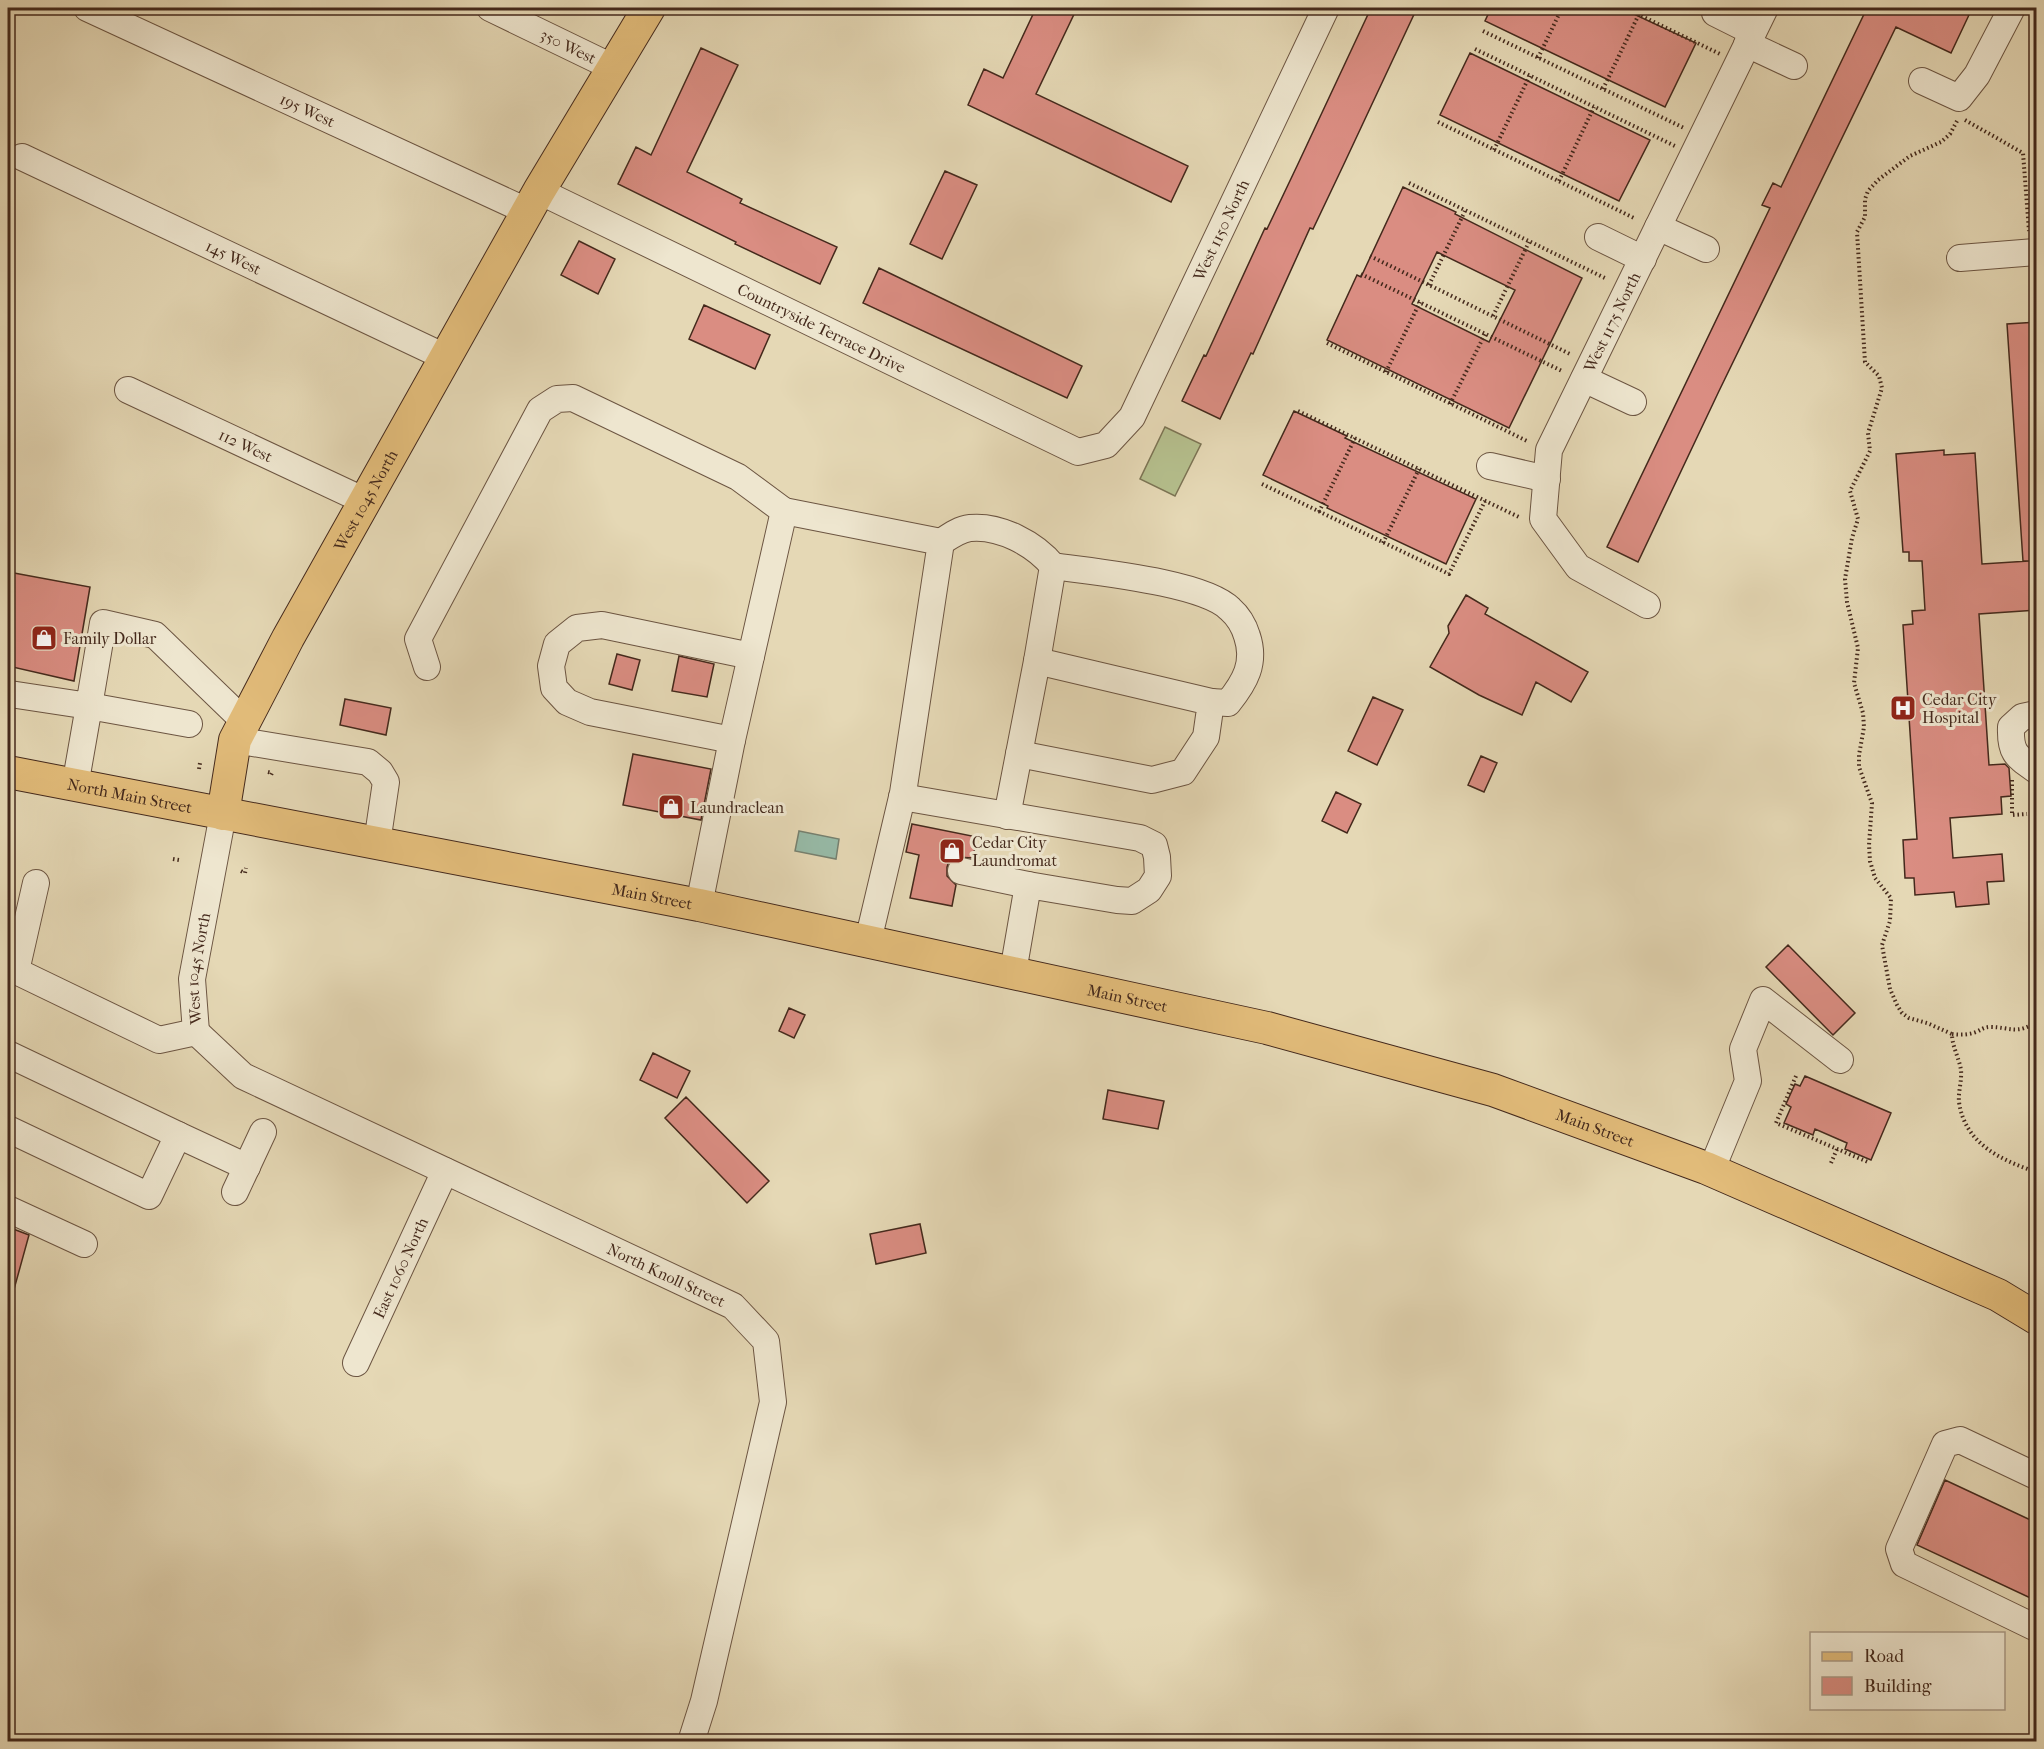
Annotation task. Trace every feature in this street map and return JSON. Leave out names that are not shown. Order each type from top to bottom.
[{"type":"main road","name":"West 1045 North","points":[[223,814],[240,731],[288,638],[445,357],[649,8]]},
{"type":"main road","name":"North Main Street","points":[[22,775],[223,814]]},
{"type":"main road","name":"Main Street","points":[[223,814],[699,905],[1012,972],[1267,1028],[1492,1090],[1711,1171],[1998,1295],[2037,1318]]},
{"type":"street","name":"195 West","points":[[87,8],[534,202]]},
{"type":"street","name":"350 West","points":[[490,8],[614,68]]},
{"type":"street","name":"West 1150 North","points":[[1106,445],[1132,417],[1326,8]]},
{"type":"street","name":"West 1175 North","points":[[1647,605],[1578,567],[1543,519],[1549,450],[1575,369],[1643,259],[1649,224],[1765,8]]},
{"type":"street","points":[[1922,81],[1959,98],[1977,75],[2012,8]]},
{"type":"street","points":[[1715,13],[1794,66]]},
{"type":"street","name":"145 West","points":[[22,158],[445,357]]},
{"type":"street","name":"Countryside Terrace Drive","points":[[534,202],[1078,452],[1106,445]]},
{"type":"street","points":[[1649,224],[1706,249]]},
{"type":"street","points":[[1598,237],[1643,259]]},
{"type":"street","points":[[1960,258],[2033,252]]},
{"type":"street","points":[[1575,369],[1634,402]]},
{"type":"street","name":"112 West","points":[[128,390],[365,501]]},
{"type":"street","points":[[427,667],[418,639],[540,410],[557,399],[573,398],[738,477],[784,511],[941,542],[954,533],[971,528],[989,530],[1012,536],[1035,547],[1053,566],[1173,585],[1215,598],[1230,609],[1243,626],[1251,650],[1248,669],[1241,687],[1228,703],[1211,702],[1037,661]]},
{"type":"street","points":[[1490,466],[1547,478]]},
{"type":"street","points":[[699,905],[732,740],[784,511]]},
{"type":"street","points":[[868,941],[902,797],[941,542]]},
{"type":"street","points":[[1007,816],[1053,566]]},
{"type":"street","points":[[75,786],[103,623],[155,635],[240,731],[368,762],[380,772],[386,782],[377,843]]},
{"type":"street","points":[[732,740],[583,709],[567,702],[554,688],[551,666],[557,644],[570,633],[577,628],[602,625],[751,656]]},
{"type":"street","points":[[10,694],[189,724]]},
{"type":"street","points":[[1019,754],[1152,780],[1184,772],[1206,737],[1211,702]]},
{"type":"street","points":[[2024,772],[2011,743],[2012,727],[2022,717],[2037,714]]},
{"type":"street","points":[[902,797],[1140,838],[1154,845],[1158,876],[1149,890],[1132,901],[1028,885],[961,871]]},
{"type":"street","name":"West 1045 North","points":[[196,1032],[192,979],[223,814]]},
{"type":"street","points":[[36,883],[10,976],[159,1040],[196,1032]]},
{"type":"street","points":[[1012,972],[1028,885]]},
{"type":"street","points":[[1711,1171],[1748,1081],[1743,1049],[1763,1000],[1840,1060]]},
{"type":"street","name":"North Knoll Street","points":[[196,1032],[243,1076],[733,1306],[766,1341],[773,1402],[704,1701],[691,1742]]},
{"type":"street","points":[[8,1054],[247,1167]]},
{"type":"street","points":[[8,1129],[149,1196],[178,1135]]},
{"type":"street","points":[[235,1192],[263,1132]]},
{"type":"street","name":"East 1060 North","points":[[356,1363],[445,1171]]},
{"type":"street","points":[[8,1209],[84,1244]]},
{"type":"street","points":[[2037,1476],[1960,1440],[1945,1444],[1899,1549],[1904,1564],[2037,1628]]},
{"type":"path","points":[[1538,58],[1562,8]]},
{"type":"path","points":[[1624,8],[1720,54]]},
{"type":"path","points":[[1603,89],[1639,14]]},
{"type":"path","points":[[1483,31],[1684,128]]},
{"type":"path","points":[[1475,49],[1676,146]]},
{"type":"path","points":[[1494,150],[1530,75]]},
{"type":"path","points":[[1558,181],[1594,106]]},
{"type":"path","points":[[2033,252],[2024,153],[1959,117],[1950,134],[1941,142],[1910,156],[1868,190],[1865,199],[1865,217],[1857,232],[1865,362],[1879,376],[1882,388],[1869,434],[1870,451],[1850,490],[1858,519],[1852,538],[1845,579],[1849,612],[1858,648],[1854,683],[1863,714],[1864,727],[1859,767],[1872,803],[1870,861],[1875,878],[1891,898],[1890,921],[1882,945],[1890,989],[1902,1013],[1909,1018],[1952,1034],[1971,1034],[1992,1027],[2015,1031],[2026,1029],[2037,1022]]},
{"type":"path","points":[[1438,122],[1649,224]]},
{"type":"path","points":[[1409,183],[1610,281]]},
{"type":"path","points":[[1429,285],[1465,211]]},
{"type":"path","points":[[1493,316],[1529,242]]},
{"type":"path","points":[[1370,256],[1493,316],[1575,369]]},
{"type":"path","points":[[1361,274],[1485,334],[1575,369]]},
{"type":"path","points":[[1386,372],[1420,303]]},
{"type":"path","points":[[1450,404],[1485,334]]},
{"type":"path","points":[[1327,343],[1532,444]]},
{"type":"path","points":[[1298,411],[1521,519]]},
{"type":"path","points":[[1319,512],[1355,438]]},
{"type":"path","points":[[1383,543],[1419,469]]},
{"type":"path","points":[[1262,484],[1449,574],[1485,501]]},
{"type":"path","points":[[199,769],[200,763]]},
{"type":"path","points":[[268,772],[272,773],[270,777]]},
{"type":"path","points":[[2024,772],[2012,815],[2027,814]]},
{"type":"path","points":[[241,871],[245,873],[246,868]]},
{"type":"path","points":[[1952,1034],[1961,1072],[1958,1099],[1965,1126],[1989,1151],[2015,1165],[2037,1172]]},
{"type":"path","points":[[1796,1076],[1776,1123],[1869,1162]]},
{"type":"path","points":[[1831,1163],[1837,1149]]},
{"type":"shaded area","points":[[1165,427],[1201,444],[1175,496],[1140,479]]},
{"type":"shaded area","points":[[799,831],[839,839],[836,859],[795,851]]},
{"type":"building","points":[[1036,8],[1077,8],[1036,94],[1188,166],[1171,202],[968,105],[984,69],[1003,78]]},
{"type":"building","points":[[1371,8],[1417,8],[1220,419],[1182,401],[1204,355],[1206,356]]},
{"type":"building","points":[[1491,8],[1621,8],[1696,43],[1665,107],[1485,21]]},
{"type":"building","points":[[1867,8],[1953,8],[1969,15],[1951,53],[1896,27],[1638,562],[1607,547],[1770,208],[1762,205],[1773,183],[1781,187]]},
{"type":"building","points":[[701,48],[738,65],[687,172],[742,199],[740,203],[837,247],[820,284],[735,244],[736,242],[618,184],[636,147],[651,155]]},
{"type":"building","points":[[1470,53],[1650,140],[1619,201],[1440,115]]},
{"type":"building","points":[[945,171],[977,185],[942,259],[910,244]]},
{"type":"building","points":[[1403,187],[1582,278],[1509,428],[1327,340],[1357,275],[1361,277]],"holes":[[[1437,252],[1515,290],[1489,342],[1412,304]]]},
{"type":"building","points":[[579,241],[615,259],[598,294],[561,275]]},
{"type":"building","points":[[879,268],[1082,366],[1067,398],[863,303]]},
{"type":"building","points":[[704,305],[770,335],[755,369],[689,339]]},
{"type":"building","points":[[2037,322],[2037,610],[1979,614],[1989,765],[2005,764],[2009,768],[2011,796],[2001,797],[2002,814],[1950,818],[1953,858],[2002,854],[2004,881],[1987,882],[1989,904],[1956,907],[1954,892],[1915,895],[1914,878],[1905,878],[1903,840],[1917,839],[1903,625],[1913,624],[1912,611],[1925,610],[1922,561],[1909,561],[1909,552],[1903,552],[1896,454],[1944,450],[1944,455],[1975,453],[1982,564],[2029,561],[2023,561],[2007,324]]},
{"type":"building","points":[[1294,411],[1347,436],[1345,438],[1476,499],[1446,564],[1263,475]]},
{"type":"building","name":"Family Dollar","points":[[14,573],[90,587],[74,681],[8,666],[8,609]]},
{"type":"building","points":[[1466,595],[1488,608],[1485,614],[1588,672],[1571,702],[1536,682],[1522,715],[1479,695],[1430,667],[1449,633],[1448,626]]},
{"type":"building","points":[[617,654],[640,660],[632,690],[609,684]]},
{"type":"building","points":[[679,656],[714,664],[707,697],[672,691]]},
{"type":"building","points":[[1373,697],[1403,710],[1377,765],[1348,751]]},
{"type":"building","points":[[345,699],[391,708],[386,735],[340,725]]},
{"type":"building","points":[[633,754],[711,769],[701,820],[623,805]]},
{"type":"building","points":[[1481,756],[1497,763],[1484,792],[1468,785]]},
{"type":"building","points":[[1336,792],[1361,804],[1347,833],[1322,821]]},
{"type":"building","points":[[912,824],[977,837],[973,858],[956,857],[949,861],[947,876],[956,885],[952,906],[910,898],[919,855],[906,852]]},
{"type":"building","points":[[1788,945],[1855,1013],[1833,1035],[1766,967]]},
{"type":"building","points":[[789,1008],[805,1015],[794,1038],[779,1031]]},
{"type":"building","points":[[653,1053],[690,1071],[677,1098],[640,1080]]},
{"type":"building","points":[[1805,1076],[1891,1113],[1871,1160],[1845,1149],[1847,1143],[1815,1129],[1813,1135],[1784,1123],[1791,1107],[1786,1104],[1795,1084],[1800,1086]]},
{"type":"building","points":[[1108,1090],[1164,1101],[1158,1129],[1103,1119]]},
{"type":"building","points":[[686,1097],[769,1181],[747,1203],[665,1118]]},
{"type":"building","points":[[920,1224],[926,1253],[876,1264],[870,1234]]},
{"type":"building","points":[[8,1227],[29,1235],[13,1293],[8,1292]]},
{"type":"building","points":[[1945,1480],[2037,1523],[2037,1601],[1917,1545]]},
{"type":"place","name":"Family Dollar","points":[[44,638]]},
{"type":"place","name":"Cedar City Hospital","points":[[1903,708]]},
{"type":"place","name":"Laundraclean","points":[[671,807]]},
{"type":"place","name":"Cedar City Laundromat","points":[[952,851]]}]
